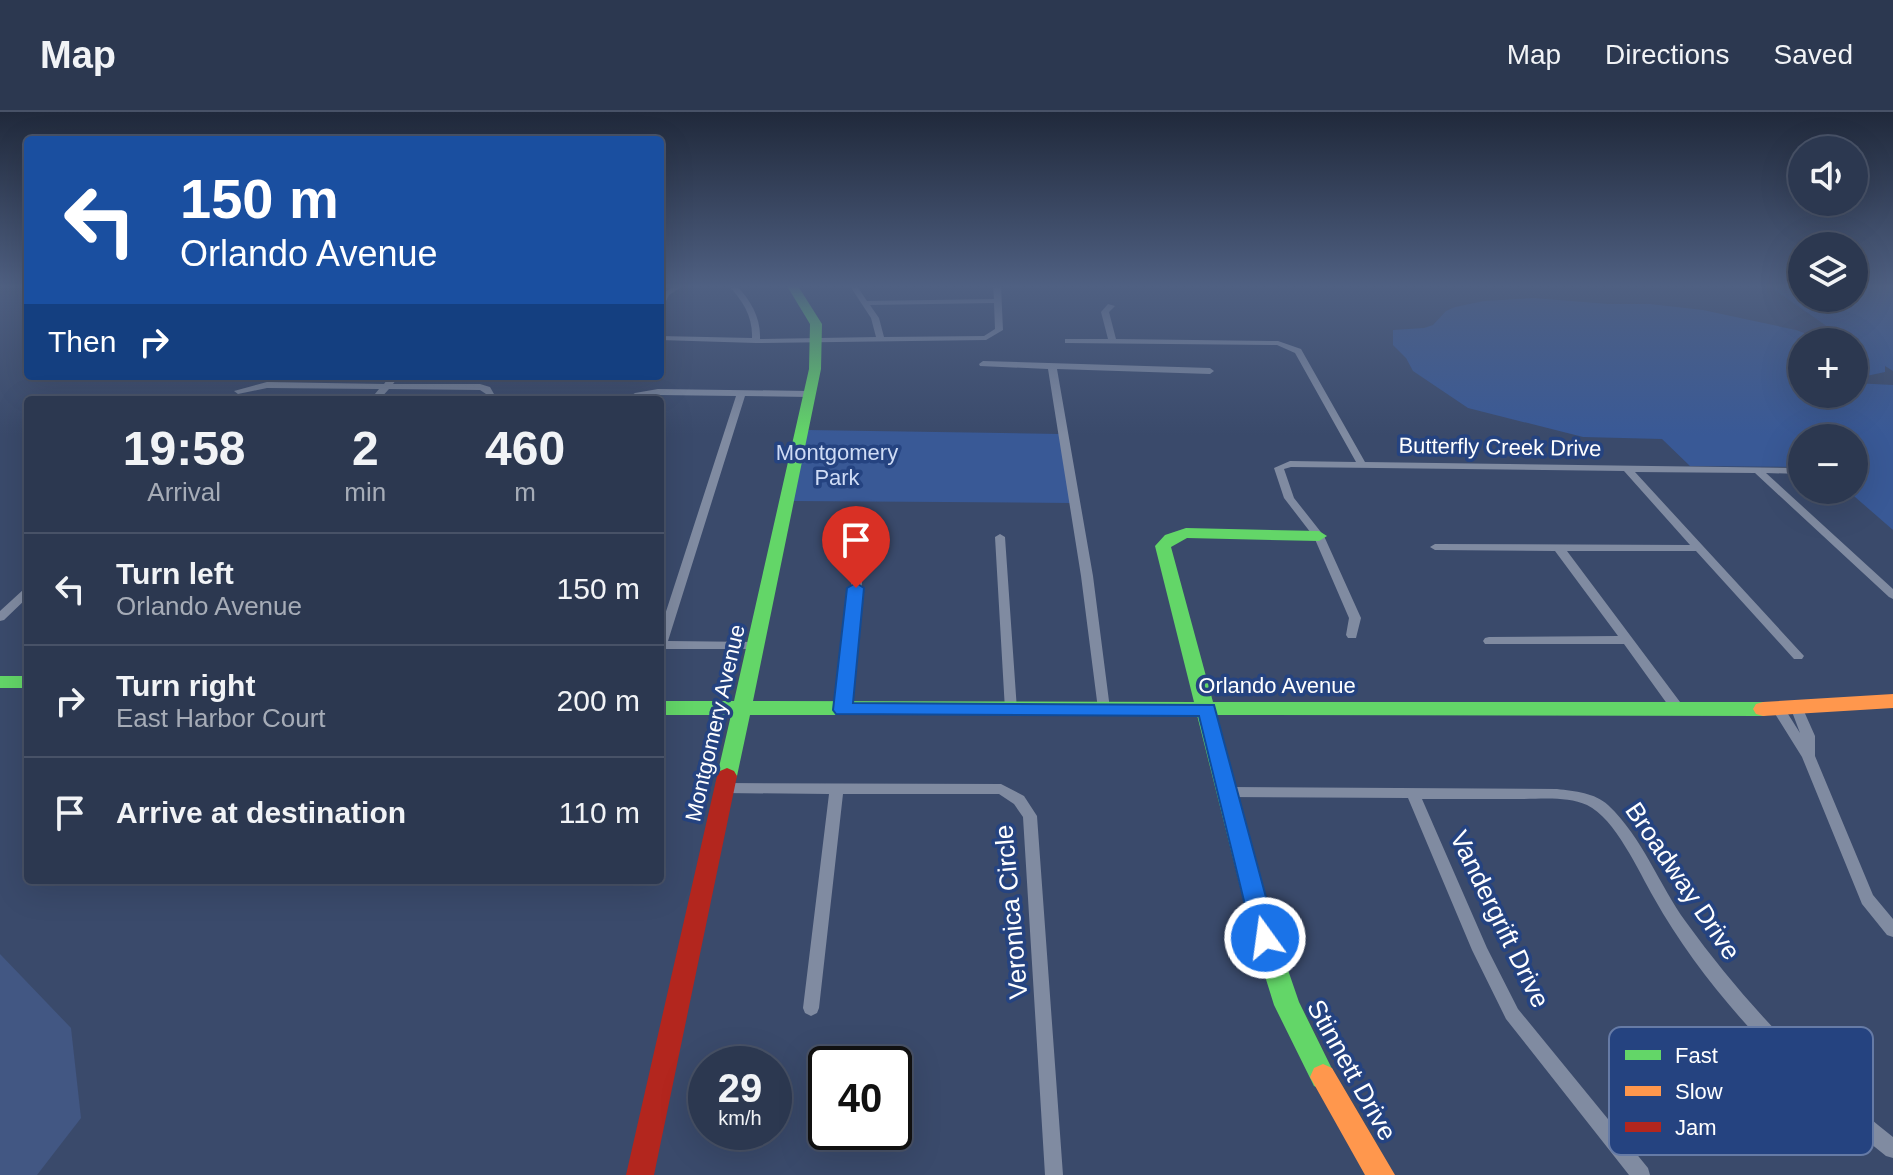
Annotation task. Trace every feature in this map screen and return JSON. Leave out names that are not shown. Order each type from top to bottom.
[{"type":"street","points":[[756,341],[758,336]]},
{"type":"street","points":[[819,336],[819,340]]},
{"type":"street","points":[[664,338],[756,341],[990,336]]},
{"type":"street","points":[[1111,336],[1112,341]]},
{"type":"street","name":"Montgomery Avenue","points":[[640,1175],[756,646],[819,340]]},
{"type":"street","points":[[1068,341],[1278,343],[1292,346],[1298,351],[1362,465]]},
{"type":"street","points":[[983,364],[1210,371]]},
{"type":"street","points":[[1052,365],[1087,576],[1104,709]]},
{"type":"street","points":[[377,396],[391,380]]},
{"type":"street","points":[[238,391],[267,385],[480,387],[487,389],[489,396]]},
{"type":"street","points":[[636,396],[658,392],[810,394]]},
{"type":"street","points":[[664,633],[741,393]]},
{"type":"street","name":"Butterfly Creek Drive","points":[[1319,536],[1289,498],[1279,468],[1290,464],[1788,471]]},
{"type":"street","points":[[1627,469],[1798,656]]},
{"type":"street","points":[[1758,471],[1893,595]]},
{"type":"street","points":[[843,710],[862,533]]},
{"type":"street","name":"Stinnett Drive","points":[[1319,536],[1186,533],[1171,538],[1163,546],[1265,938],[1287,1005],[1332,1096],[1381,1175]]},
{"type":"street","points":[[1319,536],[1355,618],[1352,635]]},
{"type":"street","points":[[1000,537],[1011,710]]},
{"type":"street","points":[[1435,547],[1697,548]]},
{"type":"street","points":[[1559,548],[1678,709]]},
{"type":"street","points":[[0,617],[24,595]]},
{"type":"street","points":[[1489,641],[1627,640]]},
{"type":"street","points":[[664,645],[756,646]]},
{"type":"street","points":[[0,682],[24,682]]},
{"type":"street","name":"Orlando Avenue","points":[[664,708],[1788,709],[1893,701]]},
{"type":"street","points":[[1788,709],[1851,867],[1867,899],[1893,930]]},
{"type":"street","name":"Veronica Circle","points":[[725,788],[1001,789],[1019,800],[1030,816],[1054,1175]]},
{"type":"street","points":[[811,1008],[837,789]]},
{"type":"street","name":"Broadway Drive","points":[[1228,792],[1557,794],[1586,799],[1601,807],[1622,831],[1671,914],[1715,977],[1763,1027]]},
{"type":"street","name":"Vandergrift Drive","points":[[1413,793],[1480,950],[1512,1014],[1609,1135]]},
{"type":"street","name":"Broadway Drive","points":[[1873,1134],[1893,1149]]},
{"type":"street","name":"Vandergrift Drive","points":[[1625,1155],[1641,1175]]},
{"type":"green space","points":[[1393,336],[1788,336],[1788,408],[1868,408],[1868,384],[1893,385],[1893,530],[1863,504],[1868,504],[1868,424],[1788,424],[1788,467],[1690,466],[1662,439],[1583,437],[1468,408],[1413,371],[1393,345]]},
{"type":"green space","points":[[1868,336],[1893,336],[1893,371],[1885,366],[1885,372],[1868,376]]},
{"type":"green space","name":"Montgomery Park","points":[[807,430],[1060,434],[1072,503],[793,501]]},
{"type":"shaded area","points":[[0,954],[71,1028],[81,1118],[37,1175],[0,1175]]},
{"type":"traffic: fast","points":[[727,776],[815,369],[816,336]]},
{"type":"traffic: fast","points":[[1319,536],[1186,533],[1171,538],[1163,546],[1265,938],[1287,1005],[1323,1077]]},
{"type":"traffic: fast","points":[[0,682],[24,682]]},
{"type":"traffic: fast","points":[[664,708],[1763,709]]},
{"type":"traffic: slow","points":[[1763,709],[1893,701]]},
{"type":"traffic: slow","points":[[1323,1077],[1381,1175]]},
{"type":"traffic: jam","points":[[640,1175],[727,776]]},
{"type":"route","points":[[856,588],[843,710],[1208,710],[1265,938]]}]
